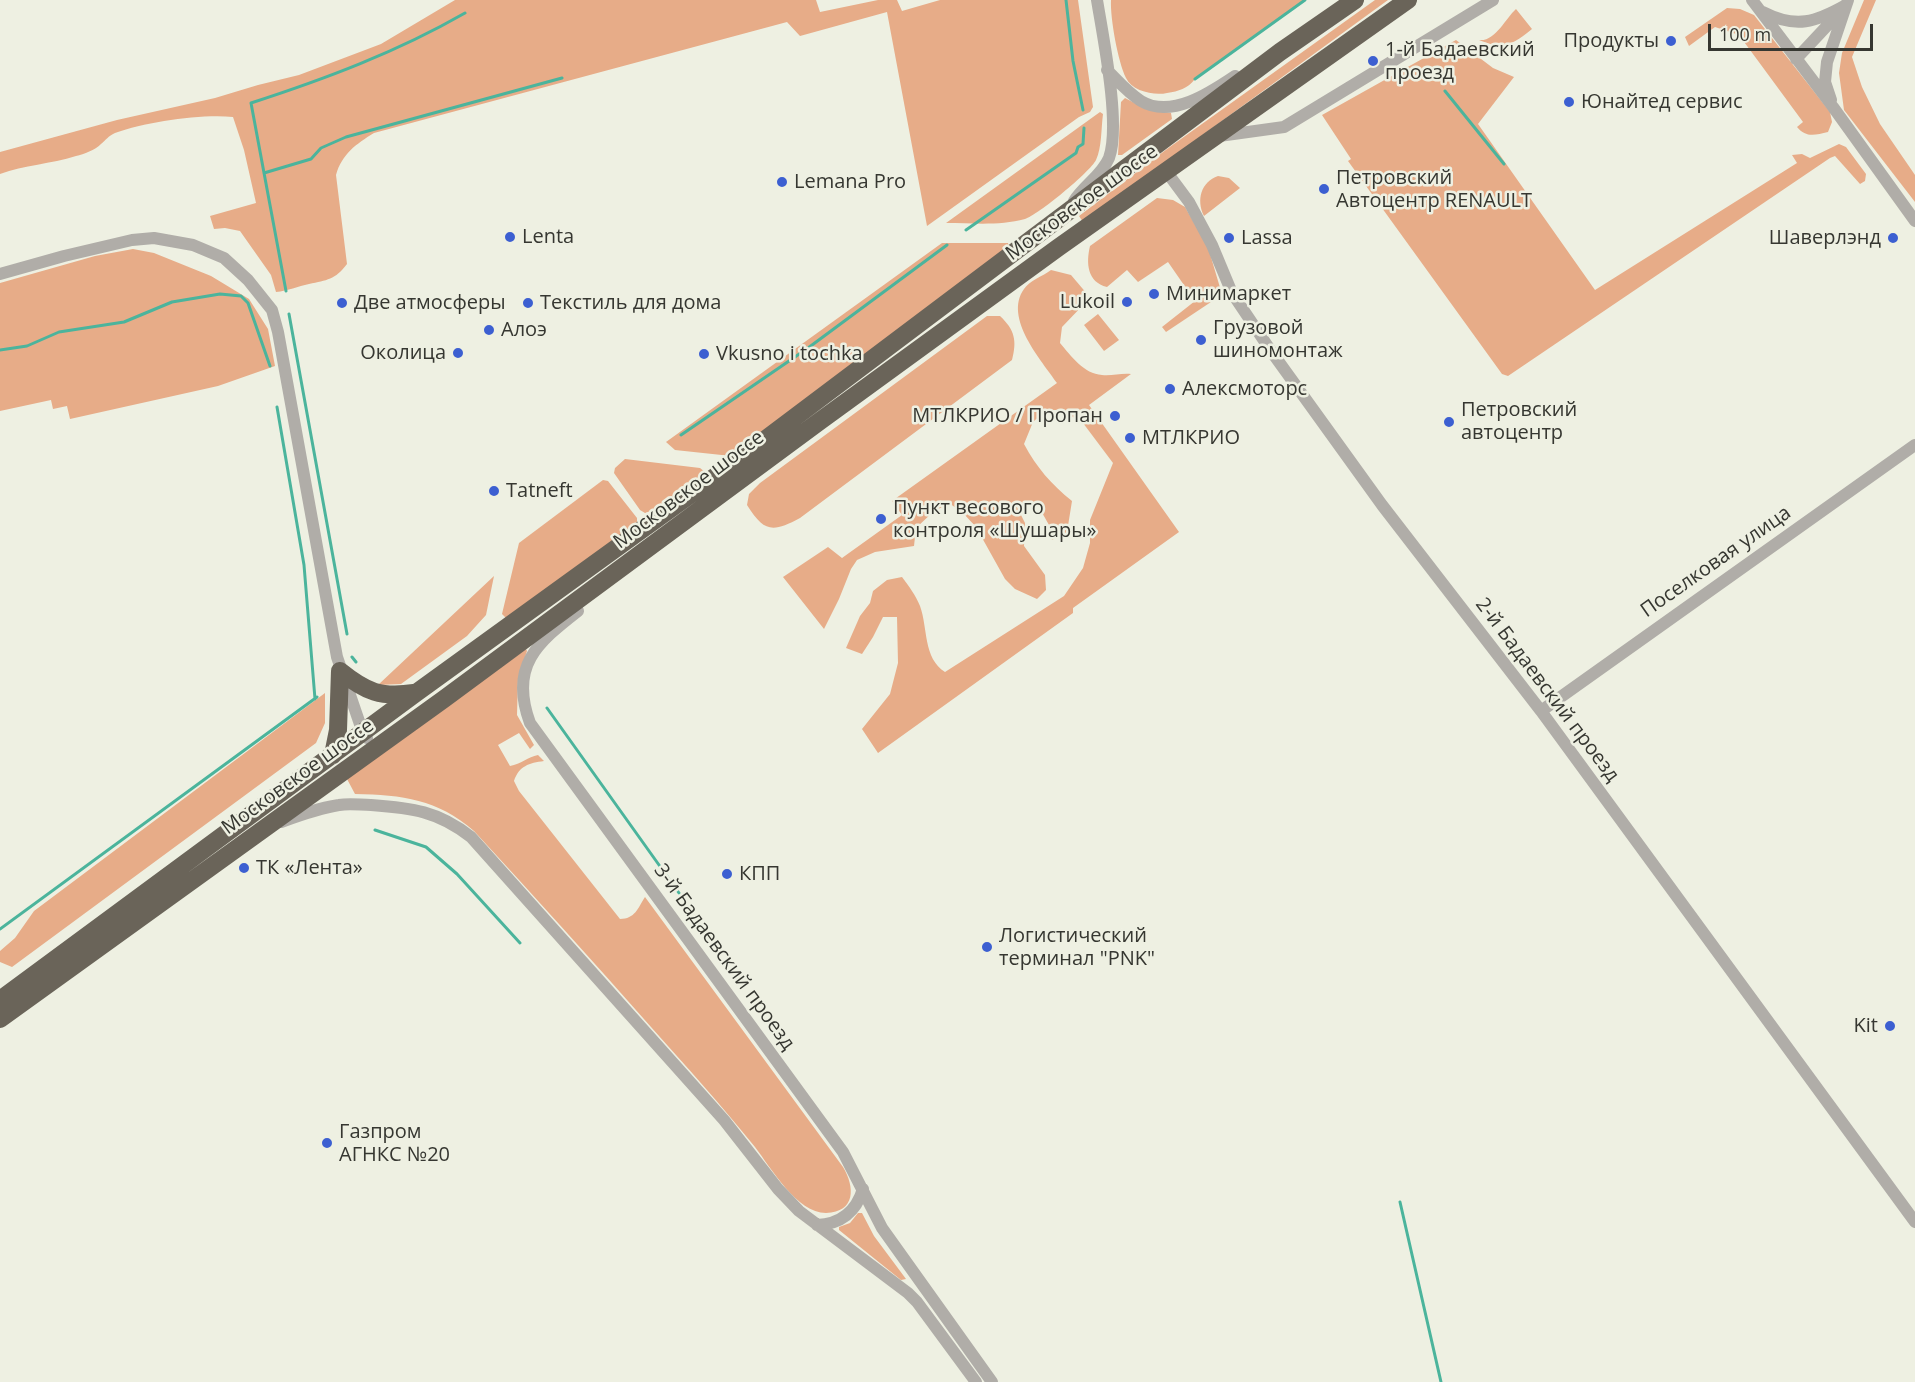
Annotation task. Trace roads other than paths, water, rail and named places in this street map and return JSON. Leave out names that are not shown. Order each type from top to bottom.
[{"type":"highway","name":"Московское шоссе","points":[[0,1000],[416,693],[747,454],[1280,52],[1355,0]]},
{"type":"highway","name":"Московское шоссе","points":[[0,1018],[375,749],[829,414],[1408,0]]},
{"type":"highway","points":[[340,671],[368,690],[395,696],[416,693]]},
{"type":"highway","points":[[333,755],[338,730],[340,671]]},
{"type":"street","points":[[1070,211],[1075,199],[1108,160],[1111,148],[1113,124],[1097,0]]},
{"type":"street","points":[[1215,137],[1284,128],[1493,0]]},
{"type":"street","points":[[1755,5],[1778,20],[1796,23],[1821,19],[1847,3]]},
{"type":"street","points":[[1796,59],[1847,3]]},
{"type":"street","points":[[1833,107],[1825,82],[1827,62],[1847,3]]},
{"type":"street","points":[[1755,5],[1833,107],[1915,221]]},
{"type":"street","points":[[1107,69],[1132,95],[1143,102],[1169,106],[1201,96],[1252,64],[1280,52]]},
{"type":"street","name":"2-й Бадаевский проезд","points":[[1166,171],[1189,201],[1212,244],[1232,293],[1271,351],[1382,505],[1541,711],[1915,1222]]},
{"type":"street","points":[[0,274],[96,248],[154,238],[193,245],[224,258],[258,291],[272,309],[278,332],[340,671],[363,733],[375,749]]},
{"type":"street","name":"Поселковая улица","points":[[1541,711],[1915,445]]},
{"type":"street","name":"3-й Бадаевский проезд","points":[[624,567],[590,601],[546,636],[536,648],[524,679],[523,695],[530,723],[836,1142],[882,1228],[992,1382]]},
{"type":"street","points":[[268,826],[339,805],[395,806],[436,816],[455,825],[471,837],[724,1120],[778,1189],[799,1211],[917,1302],[976,1382]]},
{"type":"street","points":[[817,1225],[827,1224],[847,1216],[860,1199],[863,1189]]},
{"type":"waterway","points":[[1066,0],[1073,61],[1083,110]]},
{"type":"waterway","points":[[1195,79],[1305,0]]},
{"type":"waterway","points":[[286,291],[251,103],[360,64],[465,13]]},
{"type":"waterway","points":[[264,173],[311,159],[321,148],[346,137],[562,78]]},
{"type":"waterway","points":[[1445,91],[1504,164]]},
{"type":"waterway","points":[[966,230],[1076,153],[1078,147],[1083,144],[1084,128]]},
{"type":"waterway","points":[[681,435],[808,348],[947,245]]},
{"type":"waterway","points":[[0,350],[27,346],[59,332],[124,322],[172,302],[220,294],[241,296],[248,303],[270,366]]},
{"type":"waterway","points":[[289,314],[347,634]]},
{"type":"waterway","points":[[277,407],[304,565],[315,699]]},
{"type":"waterway","points":[[352,657],[356,662]]},
{"type":"waterway","points":[[0,929],[317,697]]},
{"type":"waterway","points":[[547,708],[679,893]]},
{"type":"waterway","points":[[375,830],[426,847],[457,874],[520,943]]},
{"type":"waterway","points":[[1400,1202],[1441,1382]]},
{"type":"place","name":"Продукты","points":[[1671,41]]},
{"type":"place","name":"1-й Бадаевский проезд","points":[[1373,61]]},
{"type":"place","name":"Юнайтед сервис","points":[[1569,102]]},
{"type":"place","name":"Lemana Pro","points":[[782,182]]},
{"type":"place","name":"Петровский Автоцентр RENAULT","points":[[1324,189]]},
{"type":"place","name":"Lenta","points":[[510,237]]},
{"type":"place","name":"Lassa","points":[[1229,238]]},
{"type":"place","name":"Шаверлэнд","points":[[1893,238]]},
{"type":"place","name":"Минимаркет","points":[[1154,294]]},
{"type":"place","name":"Lukoil","points":[[1127,302]]},
{"type":"place","name":"Две атмосферы","points":[[342,303]]},
{"type":"place","name":"Текстиль для дома","points":[[528,303]]},
{"type":"place","name":"Алоэ","points":[[489,330]]},
{"type":"place","name":"Грузовой шиномонтаж","points":[[1201,340]]},
{"type":"place","name":"Околица","points":[[458,353]]},
{"type":"place","name":"Vkusno i tochka","points":[[704,354]]},
{"type":"place","name":"Алексмоторс","points":[[1170,389]]},
{"type":"place","name":"МТЛКРИО / Пропан","points":[[1115,416]]},
{"type":"place","name":"Петровский автоцентр","points":[[1449,422]]},
{"type":"place","name":"МТЛКРИО","points":[[1130,438]]},
{"type":"place","name":"Tatneft","points":[[494,491]]},
{"type":"place","name":"Пункт весового контроля «Шушары»","points":[[881,519]]},
{"type":"place","name":"ТК «Лента»","points":[[244,868]]},
{"type":"place","name":"КПП","points":[[727,874]]},
{"type":"place","name":"Логистический терминал \"PNK\"","points":[[987,947]]},
{"type":"place","name":"Kit","points":[[1890,1026]]},
{"type":"place","name":"Газпром АГНКС №20","points":[[327,1143]]}]
